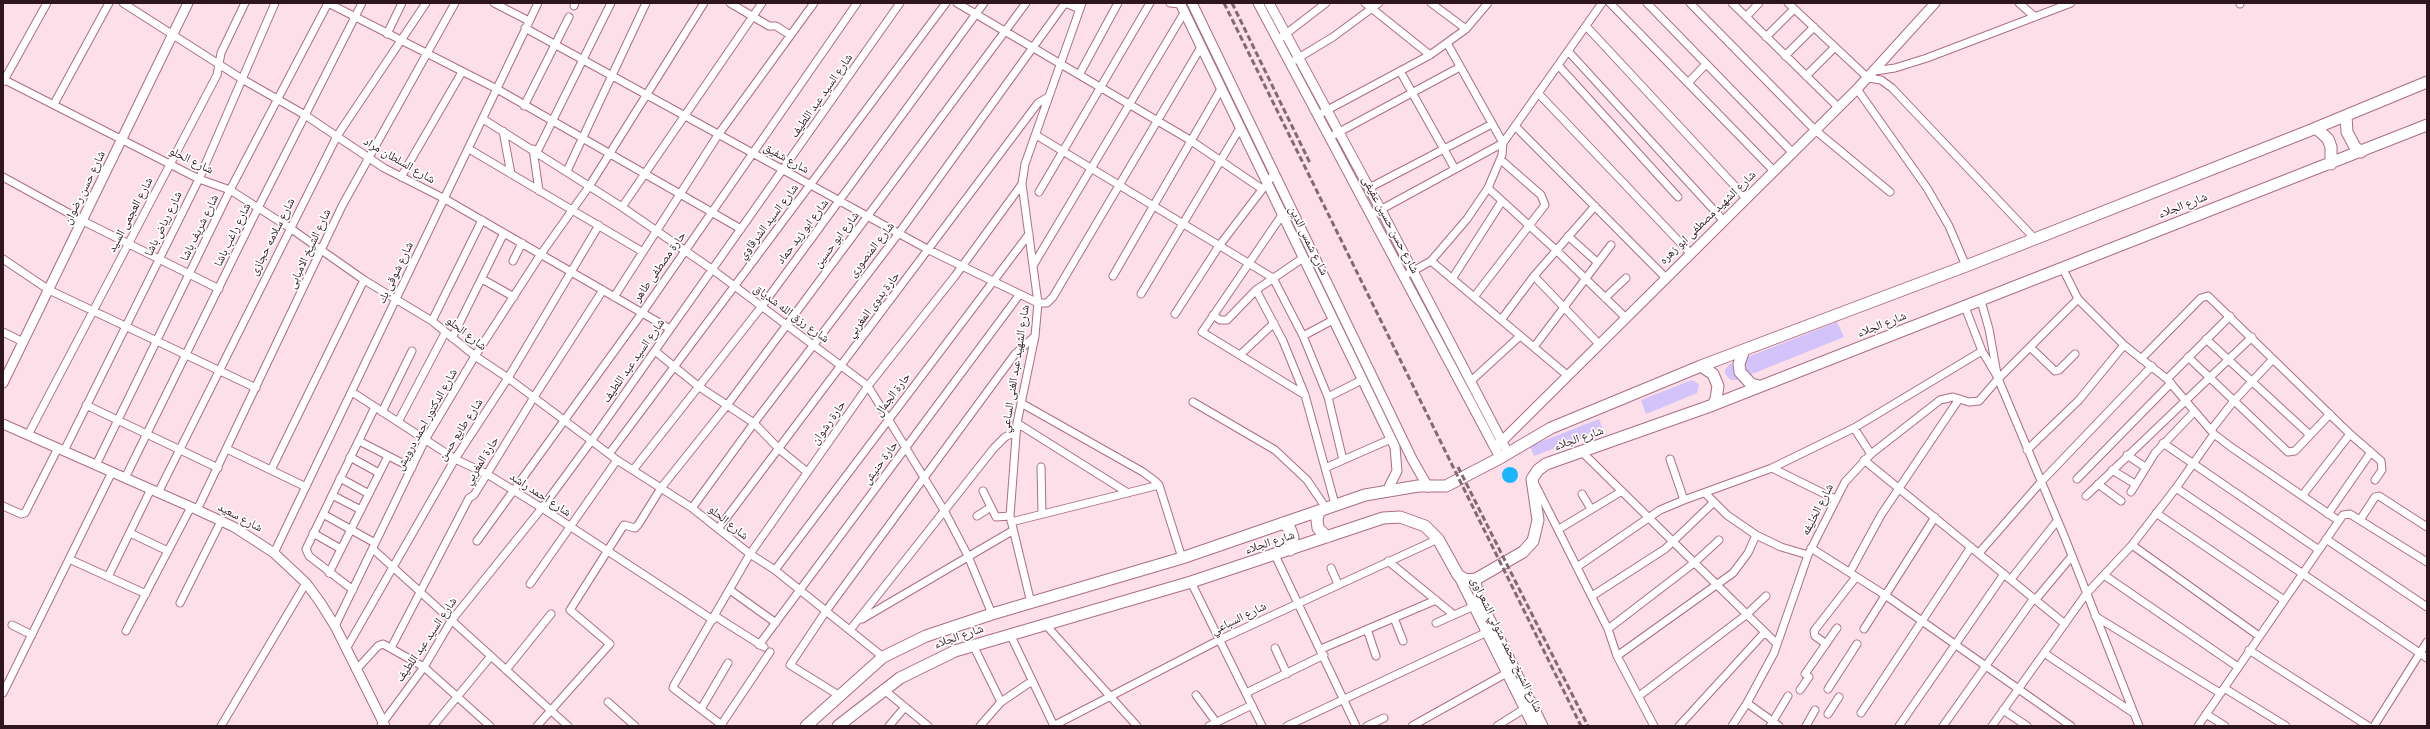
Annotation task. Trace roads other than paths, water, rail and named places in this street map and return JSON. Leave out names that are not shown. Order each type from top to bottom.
[{"type":"main road","name":"شارع الجلاء","points":[[806,726],[883,657],[926,636],[992,614],[1182,558],[1327,508],[1387,491],[1446,486],[1551,428],[1701,366],[1966,266],[2316,128],[2427,82]]},
{"type":"main road","points":[[2346,116],[2347,132],[2352,143],[2361,152]]},
{"type":"main road","name":"شارع الجلاء","points":[[1532,478],[1538,470],[1546,464],[1712,405],[1981,301],[2062,267],[2331,164],[2427,125]]},
{"type":"main road","points":[[2316,128],[2325,136],[2331,147],[2331,164]]},
{"type":"main road","points":[[1744,350],[1739,364],[1740,372],[1748,381],[1759,386]]},
{"type":"main road","points":[[1701,366],[1712,374],[1718,386],[1716,399],[1712,405]]},
{"type":"main road","points":[[1458,575],[1466,580],[1476,579],[1523,552],[1533,541],[1538,520],[1532,478]]},
{"type":"main road","points":[[1327,508],[1317,520],[1318,528],[1327,537]]},
{"type":"main road","name":"شارع الجلاء","points":[[844,724],[883,689],[936,659],[973,645],[1191,582],[1383,518],[1400,517],[1421,524],[1438,539],[1458,575]]},
{"type":"main road","points":[[1283,523],[1292,533],[1293,542],[1290,550]]},
{"type":"street","points":[[3,80],[47,3]]},
{"type":"street","points":[[54,104],[109,3]]},
{"type":"street","name":"شارع السلطان مراد","points":[[123,3],[219,65],[337,136],[368,158],[482,220],[670,330]]},
{"type":"street","name":"شارع حسن رضوان","points":[[3,383],[188,3]]},
{"type":"street","name":"شارع العجمى السيد","points":[[28,435],[217,75],[221,53],[246,3]]},
{"type":"street","name":"شارع رياض باشا","points":[[3,506],[20,514],[25,513],[86,405],[199,179],[276,3]]},
{"type":"street","points":[[328,3],[427,55],[497,89],[581,140],[645,174],[741,229]]},
{"type":"street","name":"شارع شريف باشا","points":[[96,465],[230,190],[328,3]]},
{"type":"street","name":"شارع راغب باشا","points":[[125,478],[258,208],[362,3]]},
{"type":"street","points":[[387,34],[402,3]]},
{"type":"street","name":"شارع سلامه حجازى","points":[[108,577],[130,532],[180,450],[337,136],[426,3]]},
{"type":"street","name":"شارع الشيخ الامبابى","points":[[126,631],[168,551],[218,468],[322,250],[368,158],[455,3]]},
{"type":"street","points":[[494,3],[529,21]]},
{"type":"street","name":"شارع شوقى بك","points":[[274,553],[538,3]]},
{"type":"street","points":[[539,191],[535,151],[552,122],[611,3]]},
{"type":"street","points":[[567,171],[646,3]]},
{"type":"street","name":"شارع الدكتور احمد درويش","points":[[335,626],[425,440],[475,356],[541,254],[590,185],[704,3]]},
{"type":"street","points":[[622,207],[762,3]]},
{"type":"street","points":[[614,297],[718,135],[814,3]]},
{"type":"street","name":"حارة مصطفى طاهر","points":[[477,541],[642,313],[857,3]]},
{"type":"street","name":"شارع السيد عبد اللطيف","points":[[382,725],[424,667],[451,621],[542,508],[592,440],[900,3]]},
{"type":"street","name":"شارع السيد الشرقاوي","points":[[609,454],[946,3]]},
{"type":"street","points":[[957,3],[1060,63],[1156,122],[1190,140],[1220,161],[1265,186]]},
{"type":"street","name":"شارع ابو زيد حماد","points":[[633,470],[762,306],[984,3]]},
{"type":"street","points":[[1065,3],[1081,6]]},
{"type":"street","name":"شارع المنصورى","points":[[692,508],[813,344],[899,233],[1065,3]]},
{"type":"street","points":[[1079,75],[1118,3]]},
{"type":"street","points":[[1039,192],[1150,3]]},
{"type":"street","points":[[1034,264],[1129,106],[1182,7],[1170,3]]},
{"type":"street","name":"شارع شمس الدين","points":[[1192,3],[1412,459],[1428,487]]},
{"type":"street","name":"شارع حسن حسين عفيفى","points":[[1258,3],[1298,58],[1339,132],[1502,440],[1504,455]]},
{"type":"street","name":"شارع حسن حسين عفيفى","points":[[1269,3],[1290,62],[1495,448],[1504,455]]},
{"type":"street","points":[[1282,37],[1326,3]]},
{"type":"street","points":[[1365,3],[1430,55]]},
{"type":"street","points":[[1290,62],[1373,9],[1379,3]]},
{"type":"street","points":[[1431,3],[1466,28]]},
{"type":"street","points":[[1318,115],[1430,55],[1466,28],[1488,3]]},
{"type":"street","points":[[1371,216],[1503,143],[1602,3]]},
{"type":"street","points":[[1610,3],[1774,170]]},
{"type":"street","points":[[1647,3],[1792,152]]},
{"type":"street","points":[[1690,3],[1815,130],[1890,192]]},
{"type":"street","points":[[1732,3],[1838,107]]},
{"type":"street","points":[[1746,17],[1759,3]]},
{"type":"street","points":[[1788,3],[1835,47],[1871,75],[1892,88],[2035,239]]},
{"type":"street","name":"شارع الشهيد مصطفى ابو زهره","points":[[1495,448],[1665,277],[1871,75],[1936,3]]},
{"type":"street","points":[[2019,3],[2035,17]]},
{"type":"street","points":[[1871,75],[1927,58],[2035,17],[2057,5],[2071,3]]},
{"type":"street","points":[[733,4],[769,26],[776,26],[790,35]]},
{"type":"street","name":"شارع ابو حسين","points":[[608,551],[624,525],[633,528],[638,525],[661,488],[728,404],[1026,4]]},
{"type":"street","name":"شارع الشهيد عبد الغنى الساعي","points":[[1031,603],[1010,519],[1017,423],[1035,336],[1038,303],[1034,264],[1022,184],[1025,164],[1081,6]]},
{"type":"street","name":"شارع شمس الدين","points":[[1182,7],[1240,128],[1265,186],[1282,215],[1397,453],[1398,463],[1395,478],[1387,491]]},
{"type":"street","points":[[1766,37],[1794,9]]},
{"type":"street","points":[[524,106],[569,17]]},
{"type":"street","points":[[1586,26],[1746,198]]},
{"type":"street","points":[[1785,56],[1814,27]]},
{"type":"street","name":"شارع شفيق","points":[[525,28],[929,250],[1038,303]]},
{"type":"street","points":[[1404,276],[1431,261],[1467,219],[1488,188],[1501,160],[1503,143],[1447,43]]},
{"type":"street","points":[[1038,303],[1047,303],[1053,297],[1201,47]]},
{"type":"street","points":[[1806,76],[1835,47]]},
{"type":"street","points":[[1568,51],[1723,220]]},
{"type":"street","points":[[1688,83],[1706,64]]},
{"type":"street","points":[[1558,65],[1678,197]]},
{"type":"street","points":[[1330,137],[1460,67]]},
{"type":"street","points":[[1400,71],[1455,169]]},
{"type":"street","points":[[401,177],[462,72]]},
{"type":"street","name":"شارع الحلو","points":[[3,80],[171,163],[199,179],[230,190],[290,228],[364,280],[432,321],[475,356],[534,397],[617,460],[692,508],[750,554],[776,570],[883,657]]},
{"type":"street","points":[[1113,276],[1190,140],[1221,89]]},
{"type":"street","points":[[1857,89],[1927,188],[1949,226],[1966,266]]},
{"type":"street","points":[[1538,93],[1690,253]]},
{"type":"street","name":"حارة بدوى المغربي","points":[[718,529],[779,450],[1038,103],[1048,97]]},
{"type":"street","name":"شارع رزق الله شدياق","points":[[483,118],[590,185],[713,270],[842,365],[868,386],[889,418],[968,556],[992,614]]},
{"type":"street","points":[[1369,188],[1492,124]]},
{"type":"street","points":[[1515,126],[1665,277]]},
{"type":"street","points":[[1141,294],[1240,128]]},
{"type":"street","points":[[503,131],[511,174]]},
{"type":"street","points":[[1036,135],[1273,278],[1303,336],[1328,397],[1343,460]]},
{"type":"street","points":[[469,149],[643,252]]},
{"type":"street","points":[[1474,297],[1544,207],[1543,197],[1501,160]]},
{"type":"street","points":[[1175,314],[1219,246],[1274,174]]},
{"type":"street","points":[[3,177],[83,221],[219,289]]},
{"type":"street","name":"حارة رشوان","points":[[701,709],[673,688],[750,554],[868,386],[962,266],[1022,184]]},
{"type":"street","points":[[1488,188],[1556,250],[1625,317]]},
{"type":"street","points":[[1452,278],[1502,201]]},
{"type":"street","points":[[1501,320],[1534,276],[1595,206]]},
{"type":"street","points":[[1282,215],[1202,332],[1305,395]]},
{"type":"street","points":[[432,321],[482,220]]},
{"type":"street","name":"شارع طايع حسن","points":[[346,649],[455,459],[508,378],[599,225]]},
{"type":"street","points":[[452,338],[504,233]]},
{"type":"street","name":"حارة الجمال","points":[[776,570],[1029,234]]},
{"type":"street","points":[[1568,236],[1597,262]]},
{"type":"street","points":[[513,261],[522,244]]},
{"type":"street","points":[[1534,347],[1611,245]]},
{"type":"street","points":[[1213,315],[1220,320],[1227,320],[1256,290],[1303,258]]},
{"type":"street","points":[[3,259],[49,290],[256,388]]},
{"type":"street","points":[[1431,261],[1567,375]]},
{"type":"street","points":[[2062,267],[2078,299],[2124,345],[2169,381],[2212,432],[2328,514],[2341,518]]},
{"type":"street","points":[[1534,276],[1599,344]]},
{"type":"street","points":[[1605,298],[1626,278]]},
{"type":"street","points":[[482,279],[514,297]]},
{"type":"street","points":[[271,470],[364,280]]},
{"type":"street","name":"حارة المغربي","points":[[391,648],[469,498],[474,495],[534,397],[603,290]]},
{"type":"street","points":[[1256,290],[1274,323],[1305,395],[1325,468],[1327,508]]},
{"type":"street","name":"حارة حنيش","points":[[762,646],[776,623],[800,590],[1020,294]]},
{"type":"street","points":[[2141,358],[2204,296],[2212,298],[2350,434],[2381,460],[2383,465],[2382,470],[2375,480]]},
{"type":"street","points":[[1998,377],[2078,299]]},
{"type":"street","points":[[1981,301],[1993,346],[1998,377]]},
{"type":"street","points":[[1965,307],[1982,351],[1998,377],[2072,556],[2132,712],[2139,726]]},
{"type":"street","points":[[2077,479],[2169,381],[2188,357],[2230,316]]},
{"type":"street","points":[[1303,336],[1333,320]]},
{"type":"street","points":[[1240,355],[1274,323]]},
{"type":"street","points":[[3,332],[23,342]]},
{"type":"street","points":[[398,422],[445,333]]},
{"type":"street","points":[[840,696],[790,664],[826,611],[1015,354],[1035,336]]},
{"type":"street","points":[[1471,381],[1520,336]]},
{"type":"street","points":[[2086,496],[2127,455],[2252,338]]},
{"type":"street","points":[[2206,339],[2310,435]]},
{"type":"street","points":[[2027,450],[2079,400],[2124,345]]},
{"type":"street","points":[[2030,347],[2055,371],[2059,370],[2075,354]]},
{"type":"street","points":[[382,412],[412,351]]},
{"type":"street","points":[[655,351],[698,386],[728,404],[754,423],[779,450],[807,472]]},
{"type":"street","points":[[1577,567],[1649,518],[1684,500],[1772,468],[1854,428],[1982,351]]},
{"type":"street","points":[[2188,357],[2233,402],[2288,452],[2295,451],[2330,414]]},
{"type":"street","points":[[1992,726],[2086,594],[2132,545],[2194,464],[2212,432],[2233,402],[2273,359]]},
{"type":"street","points":[[1979,553],[2041,482],[2152,366]]},
{"type":"street","name":"شارع الخليفه","points":[[1732,726],[1747,703],[1777,644],[1808,555],[1835,499],[1845,482],[1864,460],[1940,400],[1953,397],[1974,403],[1979,401],[1998,377]]},
{"type":"street","points":[[1328,397],[1362,380]]},
{"type":"street","name":"شارع احمد راشد","points":[[352,392],[455,459],[487,474],[714,618],[762,646]]},
{"type":"street","points":[[1826,644],[1815,636],[1814,631],[1853,574],[1899,488],[1959,399]]},
{"type":"street","points":[[1193,402],[1275,450],[1307,480],[1327,508]]},
{"type":"street","points":[[1021,403],[1143,472],[1159,485],[1182,558]]},
{"type":"street","points":[[86,405],[218,468]]},
{"type":"street","points":[[352,590],[306,552],[313,533],[375,407]]},
{"type":"street","points":[[2131,492],[2145,467],[2163,443],[2194,412]]},
{"type":"street","points":[[1017,423],[1128,493]]},
{"type":"street","name":"شارع سعيد","points":[[3,424],[194,508],[255,539],[274,553],[306,583],[335,626],[382,725]]},
{"type":"street","points":[[1854,428],[1871,454]]},
{"type":"street","points":[[850,630],[859,621],[994,448],[1005,437],[1016,432]]},
{"type":"street","points":[[2302,496],[2350,434]]},
{"type":"street","points":[[1325,468],[1391,439]]},
{"type":"street","points":[[358,441],[412,468]]},
{"type":"street","points":[[2163,443],[2319,550]]},
{"type":"street","points":[[227,449],[306,487]]},
{"type":"street","points":[[1582,452],[1764,633],[1777,644]]},
{"type":"street","points":[[2328,514],[2371,452]]},
{"type":"street","points":[[2127,455],[2145,467]]},
{"type":"street","points":[[330,573],[341,548],[388,456]]},
{"type":"street","points":[[350,457],[380,473]]},
{"type":"street","points":[[1670,459],[1684,500]]},
{"type":"street","points":[[530,584],[617,460]]},
{"type":"street","points":[[1864,460],[2065,624]]},
{"type":"street","points":[[1041,467],[1042,514]]},
{"type":"street","points":[[1772,468],[1835,499]]},
{"type":"street","points":[[2112,470],[2135,484]]},
{"type":"street","points":[[3,693],[112,472]]},
{"type":"street","points":[[340,478],[369,494]]},
{"type":"street","points":[[1532,478],[1608,629],[1616,656],[1654,726]]},
{"type":"street","points":[[2098,484],[2121,501]]},
{"type":"street","points":[[983,491],[997,518],[1010,519],[1042,514],[1159,485]]},
{"type":"street","points":[[2176,488],[2427,658]]},
{"type":"street","points":[[1559,529],[1622,491]]},
{"type":"street","points":[[1705,493],[1727,515],[1756,535],[1781,547],[1808,555]]},
{"type":"street","points":[[1582,494],[1591,509]]},
{"type":"street","points":[[332,495],[361,510]]},
{"type":"street","points":[[2360,520],[2375,497],[2379,496],[2427,527]]},
{"type":"street","points":[[1592,596],[1657,555],[1673,542],[1714,502]]},
{"type":"street","points":[[977,516],[991,507]]},
{"type":"street","points":[[2156,513],[2284,600]]},
{"type":"street","points":[[323,514],[351,530],[374,546],[393,567],[451,621],[568,726]]},
{"type":"street","points":[[2198,726],[2341,518],[2350,514],[2427,562]]},
{"type":"street","points":[[1864,628],[1935,517]]},
{"type":"street","points":[[180,603],[221,521]]},
{"type":"street","points":[[2011,579],[2057,521]]},
{"type":"street","points":[[859,621],[1012,531]]},
{"type":"street","points":[[130,532],[168,551]]},
{"type":"street","points":[[313,533],[341,548]]},
{"type":"street","points":[[1616,656],[1716,585],[1739,566],[1748,554],[1756,535]]},
{"type":"street","name":"شارع السباعي","points":[[1053,726],[1219,640],[1438,539]]},
{"type":"street","points":[[2326,539],[2427,607]]},
{"type":"street","points":[[1608,629],[1694,563],[1719,540]]},
{"type":"street","points":[[2132,545],[2259,636]]},
{"type":"street","points":[[1861,713],[1921,620],[1971,547]]},
{"type":"street","points":[[1811,548],[1885,595],[2071,726]]},
{"type":"street","points":[[537,726],[610,644],[570,610],[608,551]]},
{"type":"street","points":[[1275,555],[1356,726]]},
{"type":"street","points":[[1943,726],[1985,665],[2035,599],[2072,556]]},
{"type":"street","points":[[69,559],[146,594]]},
{"type":"street","points":[[1388,561],[1454,615]]},
{"type":"street","points":[[1331,568],[1338,584]]},
{"type":"street","points":[[1899,726],[2004,574]]},
{"type":"street","name":"شارع الشيخ محمد متولي الشعراوى","points":[[1458,575],[1505,674],[1533,726]]},
{"type":"street","points":[[2104,575],[2238,666]]},
{"type":"street","name":"شارع الشيخ محمد متولي الشعراوى","points":[[1476,579],[1478,595],[1543,726]]},
{"type":"street","points":[[1191,582],[1262,726]]},
{"type":"street","points":[[221,726],[306,583]]},
{"type":"street","points":[[730,590],[776,623]]},
{"type":"street","points":[[1639,696],[1746,615],[1766,596]]},
{"type":"street","points":[[1246,693],[1287,674],[1322,652],[1367,629],[1436,600]]},
{"type":"street","points":[[1436,623],[1472,607]]},
{"type":"street","points":[[506,670],[552,614]]},
{"type":"street","points":[[2095,616],[2286,726]]},
{"type":"street","points":[[1394,618],[1403,641]]},
{"type":"street","points":[[12,624],[32,635]]},
{"type":"street","points":[[1045,624],[1137,726]]},
{"type":"street","points":[[1800,690],[1807,675],[1837,628]]},
{"type":"street","points":[[1367,629],[1376,656]]},
{"type":"street","points":[[1287,726],[1485,633]]},
{"type":"street","points":[[1679,726],[1764,633]]},
{"type":"street","points":[[1010,634],[1053,726]]},
{"type":"street","points":[[2374,726],[2427,642]]},
{"type":"street","points":[[1828,689],[1857,644]]},
{"type":"street","points":[[356,670],[380,645],[391,648],[424,667],[490,726]]},
{"type":"street","points":[[973,645],[1001,702]]},
{"type":"street","points":[[1276,648],[1287,674]]},
{"type":"street","points":[[2249,650],[2368,726]]},
{"type":"street","points":[[728,663],[701,709],[722,725],[770,652]]},
{"type":"street","points":[[2044,653],[2132,712]]},
{"type":"street","points":[[433,726],[491,656]]},
{"type":"street","points":[[1416,725],[1505,674]]},
{"type":"street","points":[[980,726],[1001,702],[1032,681]]},
{"type":"street","points":[[883,689],[928,726]]},
{"type":"street","points":[[1196,695],[1216,722]]},
{"type":"street","points":[[1771,724],[1788,696]]},
{"type":"street","points":[[1828,714],[1839,697]]},
{"type":"street","points":[[608,702],[635,726]]},
{"type":"street","points":[[1747,703],[1771,724],[1780,726]]},
{"type":"street","points":[[1209,726],[1252,705]]},
{"type":"street","points":[[889,726],[905,707]]},
{"type":"street","points":[[1497,726],[1524,709]]},
{"type":"street","points":[[1806,726],[1816,710]]},
{"type":"street","points":[[2003,710],[2027,726]]},
{"type":"street","points":[[2206,714],[2225,726]]},
{"type":"street","points":[[1367,726],[1384,718]]},
{"type":"water","points":[[1510,467],[1516,469],[1518,475],[1516,481],[1510,483],[1504,481],[1502,475],[1504,469]]},
{"type":"railway","points":[[1224,3],[1581,726]]},
{"type":"railway","points":[[1232,3],[1310,163]]},
{"type":"railway","points":[[1458,467],[1588,726]]}]
